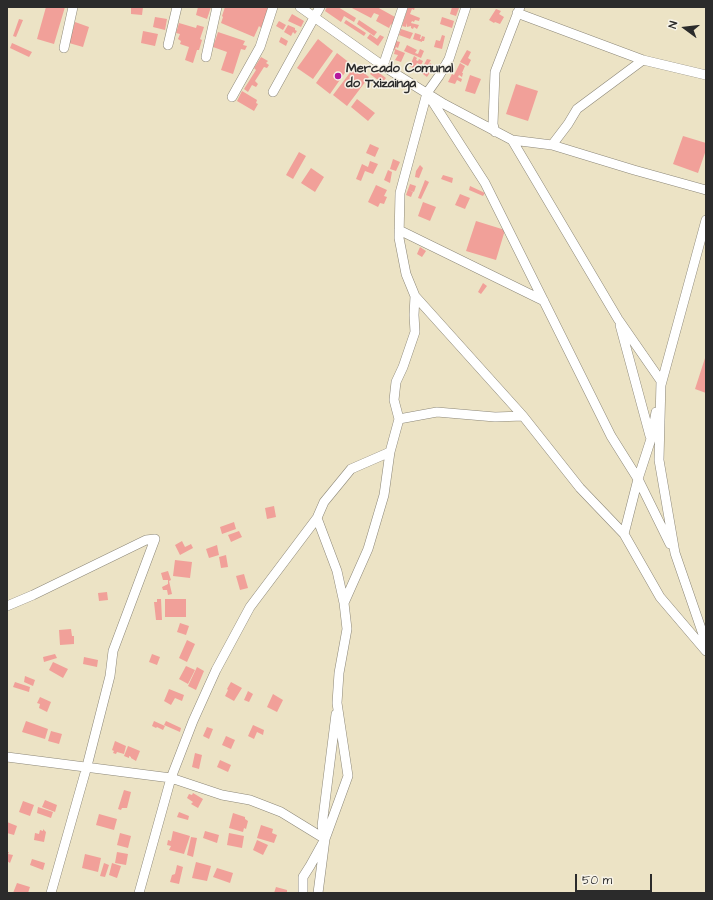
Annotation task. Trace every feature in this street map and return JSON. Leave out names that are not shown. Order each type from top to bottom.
[{"type":"street","points":[[64,48],[74,7]]},
{"type":"street","points":[[168,45],[177,7]]},
{"type":"street","points":[[206,57],[217,7]]},
{"type":"street","points":[[232,96],[260,47],[273,7]]},
{"type":"street","points":[[300,7],[383,66],[427,93],[495,132],[512,140],[552,145],[706,190]]},
{"type":"street","points":[[273,92],[320,7]]},
{"type":"street","points":[[383,66],[403,7]]},
{"type":"street","points":[[466,7],[449,59],[427,93],[400,194],[399,238],[406,274],[415,296],[523,416],[580,488],[624,534],[660,597],[706,651]]},
{"type":"street","points":[[495,132],[496,72],[519,10],[643,60],[706,75]]},
{"type":"street","points":[[552,145],[577,109],[643,60]]},
{"type":"street","points":[[427,93],[485,183],[611,436],[638,479],[675,553],[706,643]]},
{"type":"street","points":[[512,140],[618,319],[661,381],[659,460],[675,553]]},
{"type":"street","points":[[624,534],[638,479],[651,440],[661,381],[706,220]]},
{"type":"street","points":[[399,230],[544,301]]},
{"type":"street","points":[[344,603],[368,549],[384,495],[390,452],[399,419],[394,400],[396,382],[403,367],[415,332],[415,296]]},
{"type":"street","points":[[618,319],[651,440],[659,460]]},
{"type":"street","points":[[399,419],[437,412],[495,418],[523,416]]},
{"type":"street","points":[[139,893],[171,778],[193,722],[216,670],[250,607],[317,518],[324,502],[351,469],[390,452]]},
{"type":"street","points":[[317,518],[337,570],[344,603],[347,629],[339,673],[337,703],[322,826],[325,838],[318,893]]},
{"type":"street","points":[[7,606],[33,595],[146,540],[155,539],[113,651],[110,676],[52,893]]},
{"type":"street","points":[[303,893],[303,877],[325,838],[348,776],[337,703]]},
{"type":"street","points":[[7,757],[87,766],[171,778],[222,795],[250,800],[281,812],[325,838]]},
{"type":"building","points":[[46,7],[65,7],[54,44],[37,39]]},
{"type":"building","points":[[131,7],[143,7],[142,15],[131,14]]},
{"type":"building","points":[[198,7],[211,7],[207,19],[196,15]]},
{"type":"building","points":[[225,7],[269,7],[261,28],[259,26],[254,37],[221,23]]},
{"type":"building","points":[[327,7],[338,7],[356,18],[354,22],[344,16],[341,22],[325,11]]},
{"type":"building","points":[[350,7],[377,7],[395,17],[389,28],[376,21],[379,15],[374,13],[371,18]]},
{"type":"building","points":[[408,7],[415,7],[414,10],[412,9],[410,14],[420,18],[419,21],[415,20],[411,23],[419,25],[417,29],[414,27],[413,29],[411,28],[411,26],[407,27],[407,23],[406,27],[402,26]]},
{"type":"building","points":[[452,7],[459,8],[456,16],[450,14]]},
{"type":"building","points":[[496,9],[501,11],[499,14],[504,17],[500,24],[489,20]]},
{"type":"building","points":[[292,14],[304,21],[301,27],[288,21]]},
{"type":"building","points":[[155,17],[167,19],[165,30],[153,27]]},
{"type":"building","points":[[442,17],[454,21],[452,28],[440,24]]},
{"type":"building","points":[[19,19],[23,20],[16,37],[13,36]]},
{"type":"building","points":[[346,20],[366,33],[364,36],[344,23]]},
{"type":"building","points":[[359,20],[377,32],[374,36],[357,24]]},
{"type":"building","points":[[279,21],[286,25],[283,30],[276,26]]},
{"type":"building","points":[[75,22],[89,27],[83,47],[69,43]]},
{"type":"building","points":[[179,23],[196,28],[197,25],[204,27],[200,39],[202,40],[199,50],[197,50],[193,63],[185,60],[189,47],[180,44],[181,41],[178,39],[180,34],[176,33]]},
{"type":"building","points":[[288,25],[295,28],[297,31],[295,34],[293,32],[291,36],[284,32]]},
{"type":"building","points":[[401,29],[413,33],[410,39],[399,35]]},
{"type":"building","points":[[143,31],[158,34],[155,46],[141,43]]},
{"type":"building","points":[[218,32],[245,41],[243,45],[247,46],[245,50],[241,49],[233,74],[221,70],[227,52],[213,47]]},
{"type":"building","points":[[415,33],[421,35],[420,39],[422,36],[425,37],[424,41],[422,42],[413,39]]},
{"type":"building","points":[[370,34],[377,39],[380,35],[384,37],[378,46],[367,38]]},
{"type":"building","points":[[442,35],[445,36],[442,49],[434,47],[436,40],[440,41]]},
{"type":"building","points":[[281,37],[288,41],[286,46],[279,42]]},
{"type":"building","points":[[318,39],[333,51],[313,79],[297,68]]},
{"type":"building","points":[[396,41],[400,42],[398,48],[396,47],[395,49],[405,53],[401,62],[395,60],[398,55],[394,54],[395,50],[392,49]]},
{"type":"building","points":[[12,43],[32,52],[29,57],[10,48]]},
{"type":"building","points":[[407,45],[417,50],[415,53],[418,54],[420,49],[424,51],[421,58],[404,51]]},
{"type":"building","points":[[467,50],[471,52],[468,58],[471,60],[468,66],[460,62]]},
{"type":"building","points":[[337,53],[351,64],[330,94],[316,83]]},
{"type":"building","points":[[414,56],[417,58],[416,60],[418,61],[419,59],[423,61],[421,65],[417,63],[414,69],[410,66]]},
{"type":"building","points":[[261,57],[268,61],[266,63],[269,65],[267,68],[264,67],[255,81],[258,84],[256,87],[252,85],[248,92],[244,89],[256,70],[254,68]]},
{"type":"building","points":[[427,59],[431,60],[426,68],[430,63],[434,66],[427,77],[419,71],[421,68],[425,70],[422,68]]},
{"type":"building","points":[[460,63],[465,66],[462,77],[459,75],[458,77],[454,75]]},
{"type":"building","points":[[355,66],[369,77],[347,106],[333,95]]},
{"type":"building","points":[[374,69],[386,78],[382,83],[370,74]]},
{"type":"building","points":[[452,74],[462,79],[461,82],[457,80],[455,84],[448,82]]},
{"type":"building","points":[[470,75],[481,79],[475,94],[465,91]]},
{"type":"building","points":[[516,84],[538,91],[528,121],[506,114]]},
{"type":"building","points":[[242,91],[257,100],[256,103],[258,104],[254,111],[237,101]]},
{"type":"building","points":[[357,99],[375,113],[368,121],[351,107]]},
{"type":"building","points":[[683,136],[706,143],[706,150],[698,173],[673,164]]},
{"type":"building","points":[[370,144],[379,148],[375,157],[366,153]]},
{"type":"building","points":[[299,152],[306,156],[293,179],[286,175]]},
{"type":"building","points":[[393,159],[400,162],[396,171],[390,169]]},
{"type":"building","points":[[370,161],[378,164],[373,174],[365,171],[361,181],[356,179],[362,164],[368,167]]},
{"type":"building","points":[[420,165],[423,168],[419,178],[415,177],[416,171]]},
{"type":"building","points":[[311,168],[324,177],[315,192],[301,183]]},
{"type":"building","points":[[388,170],[392,172],[390,183],[384,180]]},
{"type":"building","points":[[443,175],[453,178],[452,183],[441,179]]},
{"type":"building","points":[[425,180],[429,182],[421,199],[418,198]]},
{"type":"building","points":[[410,184],[416,186],[414,192],[408,190],[413,192],[411,197],[406,195]]},
{"type":"building","points":[[376,185],[387,190],[384,196],[387,197],[384,204],[380,203],[378,207],[368,202]]},
{"type":"building","points":[[470,186],[485,193],[483,196],[469,190]]},
{"type":"building","points":[[460,194],[470,198],[465,209],[455,205]]},
{"type":"building","points":[[423,202],[436,207],[430,221],[418,216]]},
{"type":"building","points":[[476,221],[505,230],[496,260],[466,251]]},
{"type":"building","points":[[420,247],[426,251],[422,257],[417,254]]},
{"type":"building","points":[[483,283],[487,286],[481,294],[478,292]]},
{"type":"building","points":[[706,355],[706,393],[695,389]]},
{"type":"building","points":[[274,506],[276,517],[267,519],[265,508]]},
{"type":"building","points":[[234,522],[236,529],[222,534],[220,527]]},
{"type":"building","points":[[239,531],[242,537],[231,542],[228,535]]},
{"type":"building","points":[[182,541],[185,547],[191,544],[193,548],[180,555],[175,545]]},
{"type":"building","points":[[217,545],[219,555],[209,558],[206,549]]},
{"type":"building","points":[[226,555],[228,567],[221,568],[219,557]]},
{"type":"building","points":[[175,560],[192,562],[190,578],[173,576]]},
{"type":"building","points":[[168,571],[171,580],[169,581],[172,594],[168,595],[167,590],[163,590],[162,587],[168,584],[168,580],[163,580],[161,573]]},
{"type":"building","points":[[244,574],[248,588],[240,590],[236,576]]},
{"type":"building","points":[[107,592],[108,600],[99,601],[98,593]]},
{"type":"building","points":[[157,599],[161,599],[162,620],[156,620],[154,602],[157,602]]},
{"type":"building","points":[[165,599],[186,599],[186,617],[165,617]]},
{"type":"building","points":[[180,623],[189,626],[186,635],[177,632]]},
{"type":"building","points":[[71,629],[72,636],[74,636],[74,644],[60,645],[59,630]]},
{"type":"building","points":[[187,640],[195,644],[187,662],[179,658]]},
{"type":"building","points":[[55,654],[57,658],[44,662],[43,657]]},
{"type":"building","points":[[152,654],[160,657],[157,665],[149,662]]},
{"type":"building","points":[[84,657],[98,660],[97,667],[83,664]]},
{"type":"building","points":[[53,662],[68,669],[63,678],[49,670]]},
{"type":"building","points":[[186,666],[195,670],[188,684],[179,679]]},
{"type":"building","points":[[197,667],[204,671],[196,690],[188,686]]},
{"type":"building","points":[[25,676],[35,680],[33,686],[24,682]]},
{"type":"building","points":[[15,682],[30,687],[29,692],[13,687]]},
{"type":"building","points":[[231,682],[242,688],[234,701],[225,696]]},
{"type":"building","points":[[169,689],[184,695],[182,701],[175,698],[171,705],[164,701]]},
{"type":"building","points":[[248,691],[253,694],[249,702],[244,700]]},
{"type":"building","points":[[273,694],[283,700],[277,712],[267,707]]},
{"type":"building","points":[[40,697],[51,702],[47,712],[39,708],[40,704],[37,703]]},
{"type":"building","points":[[26,721],[48,729],[45,739],[22,732]]},
{"type":"building","points":[[154,721],[165,726],[163,730],[152,726]]},
{"type":"building","points":[[166,721],[181,728],[180,732],[164,725]]},
{"type":"building","points":[[253,725],[264,730],[263,735],[257,732],[254,739],[248,736]]},
{"type":"building","points":[[207,727],[213,729],[209,739],[203,736]]},
{"type":"building","points":[[51,731],[62,734],[59,744],[48,741]]},
{"type":"building","points":[[226,736],[235,740],[231,749],[222,745]]},
{"type":"building","points":[[115,741],[126,746],[124,754],[117,752],[116,754],[113,753],[114,751],[112,750]]},
{"type":"building","points":[[128,746],[140,751],[136,761],[129,756],[129,758],[124,756]]},
{"type":"building","points":[[195,753],[202,755],[199,769],[192,767]]},
{"type":"building","points":[[220,760],[231,765],[228,772],[217,767]]},
{"type":"building","points":[[124,790],[131,792],[127,808],[122,808],[121,810],[118,809]]},
{"type":"building","points":[[193,793],[203,799],[198,808],[191,804],[193,802],[187,798],[189,794],[192,795]]},
{"type":"building","points":[[45,800],[57,805],[55,812],[42,807]]},
{"type":"building","points":[[23,801],[34,805],[30,816],[19,812]]},
{"type":"building","points":[[38,807],[53,812],[51,818],[37,813]]},
{"type":"building","points":[[179,812],[189,816],[188,820],[177,817]]},
{"type":"building","points":[[233,813],[245,817],[248,821],[246,829],[244,828],[243,832],[229,828]]},
{"type":"building","points":[[99,814],[117,819],[114,830],[96,825]]},
{"type":"building","points":[[7,822],[17,826],[14,835],[7,833]]},
{"type":"building","points":[[261,825],[273,829],[272,833],[277,835],[274,843],[257,838]]},
{"type":"building","points":[[43,829],[46,832],[44,842],[34,840],[35,833],[39,834],[40,830],[43,831]]},
{"type":"building","points":[[173,831],[190,836],[184,854],[169,850],[171,846],[167,845],[168,840],[171,841]]},
{"type":"building","points":[[205,831],[219,835],[217,843],[203,838]]},
{"type":"building","points":[[120,833],[131,836],[128,848],[117,845]]},
{"type":"building","points":[[229,833],[244,836],[242,848],[227,845]]},
{"type":"building","points":[[191,837],[197,838],[193,857],[187,855]]},
{"type":"building","points":[[257,840],[268,845],[263,855],[253,850]]},
{"type":"building","points":[[7,852],[9,852],[8,854],[13,855],[10,863],[7,861]]},
{"type":"building","points":[[117,852],[128,854],[126,865],[115,863]]},
{"type":"building","points":[[85,854],[101,858],[98,872],[82,868]]},
{"type":"building","points":[[32,859],[45,863],[43,870],[30,865]]},
{"type":"building","points":[[196,862],[211,866],[207,881],[192,878]]},
{"type":"building","points":[[104,863],[109,865],[105,877],[100,876]]},
{"type":"building","points":[[112,863],[121,866],[117,878],[109,875]]},
{"type":"building","points":[[177,865],[183,867],[179,884],[170,882],[172,875],[175,874]]},
{"type":"building","points":[[217,868],[233,873],[230,883],[213,877]]},
{"type":"building","points":[[17,883],[30,887],[28,893],[13,893]]},
{"type":"building","points":[[276,887],[287,890],[287,893],[274,893]]},
{"type":"place","name":"Mercado Comunal do Txizainga","points":[[338,76]]}]
